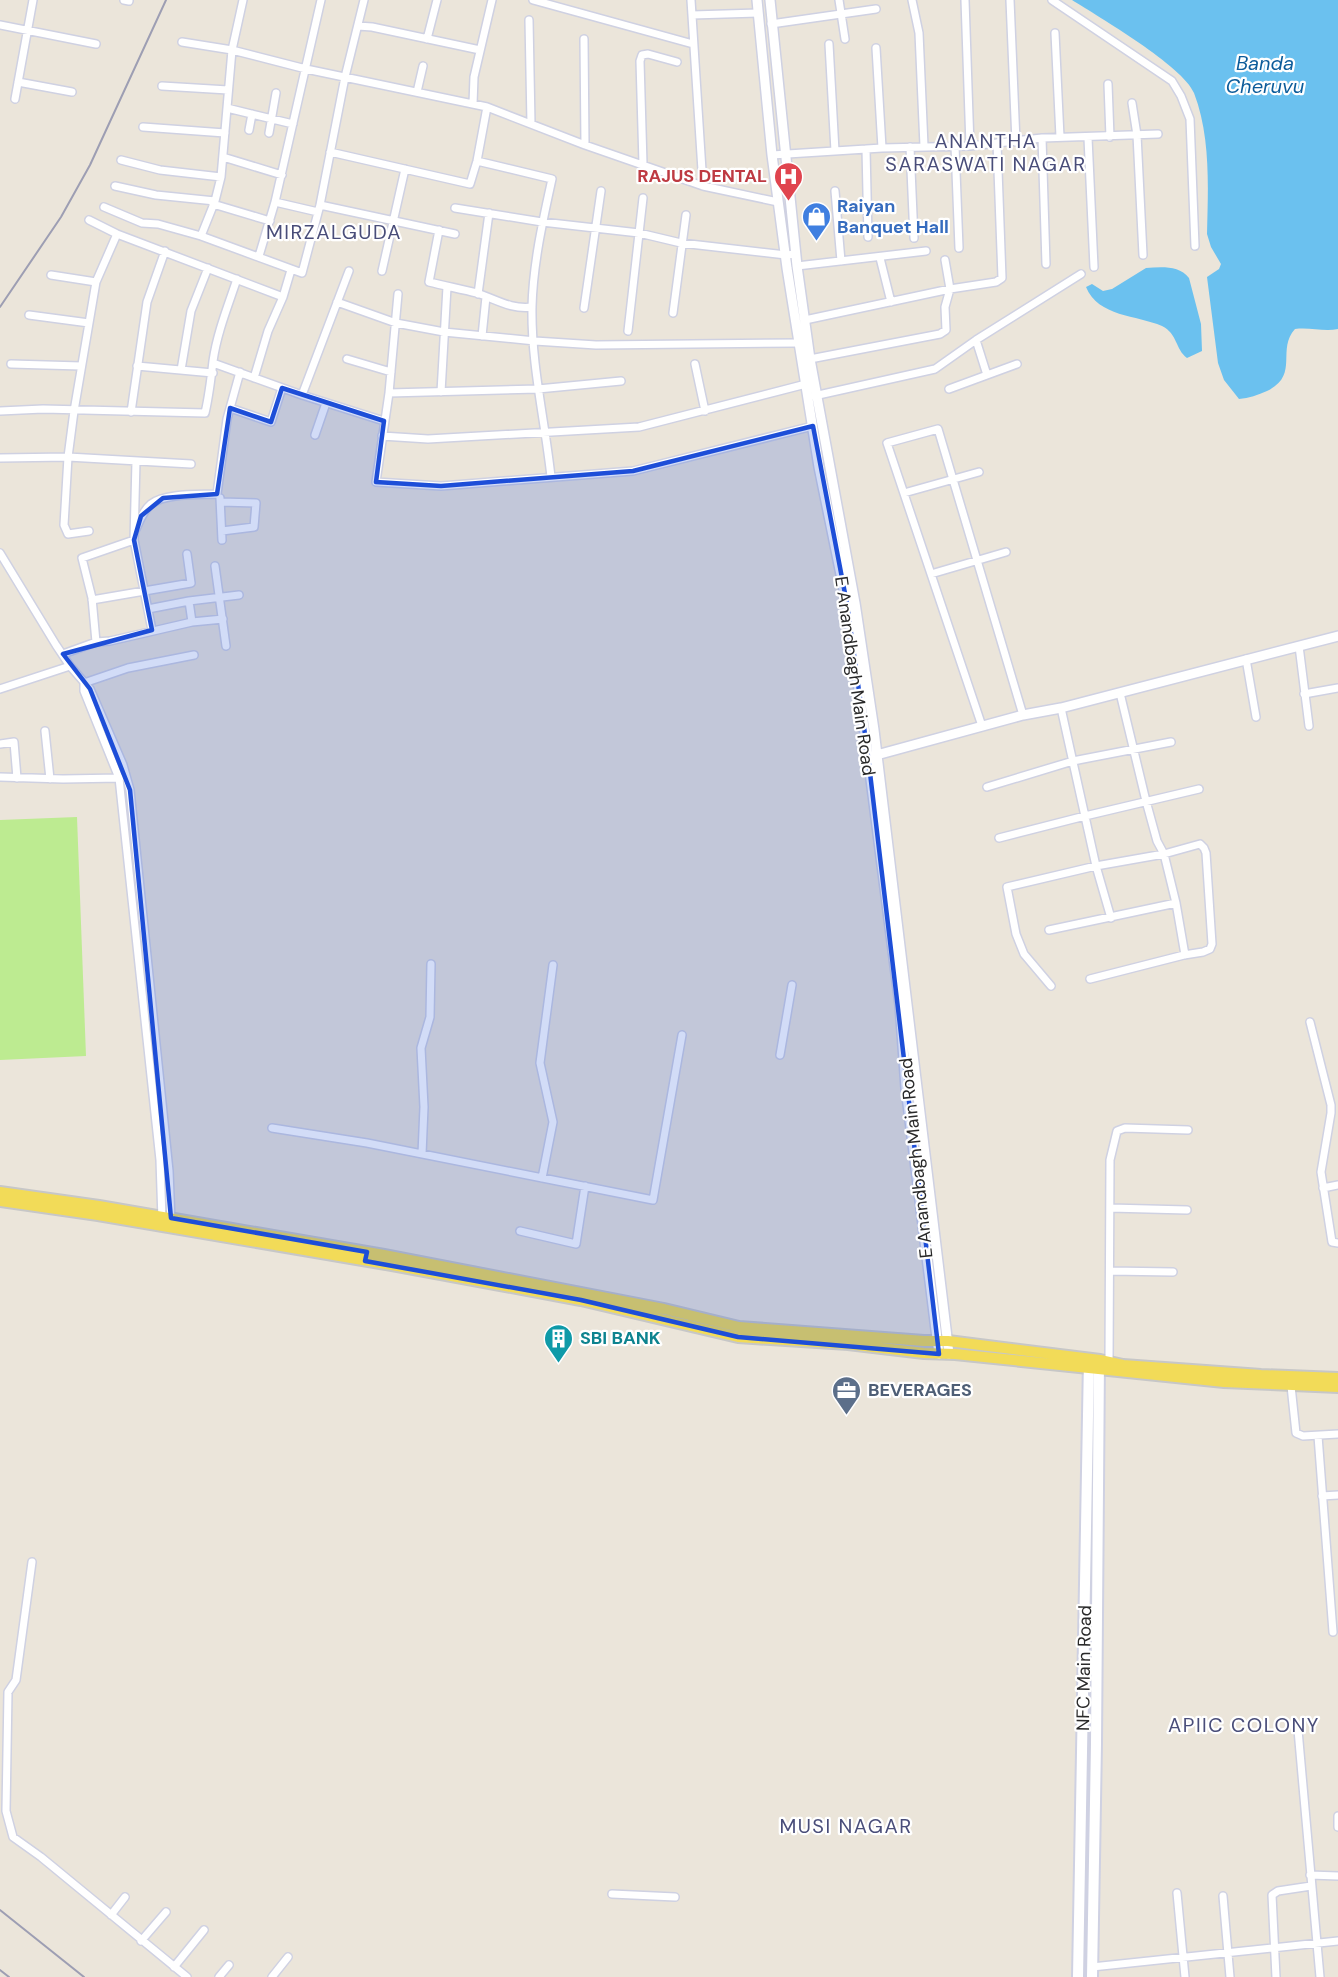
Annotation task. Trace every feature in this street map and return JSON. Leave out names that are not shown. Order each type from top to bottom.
[{"type":"main road","points":[[0,1192],[653,1306],[739,1327],[943,1341],[1224,1382],[1338,1387]]},
{"type":"main road","points":[[0,1201],[167,1222]]},
{"type":"main road","points":[[366,1256],[580,1300],[738,1337],[848,1344],[944,1354],[1252,1375],[1338,1378]]},
{"type":"main road","name":"NFC Main Road","points":[[1092,1972],[1096,1744],[1097,1363]]},
{"type":"main road","name":"NFC Main Road","points":[[1078,1977],[1097,1363]]},
{"type":"street","points":[[15,99],[33,0]]},
{"type":"street","points":[[201,236],[221,177],[232,50],[243,0]]},
{"type":"street","points":[[259,256],[282,175],[321,0]]},
{"type":"street","points":[[104,207],[142,223],[158,224],[201,236],[259,256],[298,274],[302,273],[319,208],[345,77],[364,0]]},
{"type":"street","points":[[428,39],[438,0]]},
{"type":"street","points":[[473,104],[474,77],[492,0]]},
{"type":"street","points":[[532,0],[693,44]]},
{"type":"street","points":[[691,0],[703,186]]},
{"type":"street","name":"E Anandbagh Main Road","points":[[757,0],[778,202],[791,255],[797,266],[810,359],[813,426],[873,756]]},
{"type":"street","name":"E Anandbagh Main Road","points":[[770,0],[785,154],[799,343],[855,603],[900,1005],[906,1088],[944,1354]]},
{"type":"street","points":[[838,0],[844,39]]},
{"type":"street","points":[[912,0],[919,33],[924,146]]},
{"type":"street","points":[[965,0],[970,146]]},
{"type":"street","points":[[1010,0],[1016,142]]},
{"type":"street","points":[[1052,0],[1172,81],[1181,96],[1190,119],[1195,246]]},
{"type":"street","points":[[771,24],[876,9]]},
{"type":"street","points":[[692,15],[758,13]]},
{"type":"street","points":[[529,20],[531,124]]},
{"type":"street","points":[[0,25],[96,45]]},
{"type":"street","points":[[358,26],[480,50]]},
{"type":"street","points":[[1055,33],[1060,137]]},
{"type":"street","points":[[584,39],[585,145]]},
{"type":"street","points":[[182,42],[232,50],[306,69],[487,107],[585,145],[703,186],[778,202]]},
{"type":"street","points":[[829,44],[835,151]]},
{"type":"street","points":[[876,48],[882,148]]},
{"type":"street","points":[[643,164],[640,61],[642,55],[648,54],[677,62]]},
{"type":"street","points":[[417,92],[423,66]]},
{"type":"street","points":[[18,82],[72,92]]},
{"type":"street","points":[[1108,84],[1110,137]]},
{"type":"street","points":[[162,86],[228,90]]},
{"type":"street","points":[[269,133],[276,93]]},
{"type":"street","points":[[1132,103],[1137,135],[1143,255]]},
{"type":"street","points":[[330,152],[470,184],[477,161],[487,107]]},
{"type":"street","points":[[227,108],[293,124]]},
{"type":"street","points":[[249,130],[252,114]]},
{"type":"street","points":[[143,127],[225,133]]},
{"type":"street","points":[[772,155],[924,146],[956,147],[1060,137],[1088,138],[1158,134]]},
{"type":"street","points":[[1042,138],[1046,264]]},
{"type":"street","points":[[1088,138],[1094,267]]},
{"type":"street","points":[[805,320],[950,289],[996,282],[1002,278],[997,143]]},
{"type":"street","points":[[910,147],[914,238]]},
{"type":"street","points":[[956,147],[959,248]]},
{"type":"street","points":[[866,149],[868,237]]},
{"type":"street","points":[[223,157],[282,175]]},
{"type":"street","points":[[122,160],[160,170],[221,177]]},
{"type":"street","points":[[477,161],[552,179],[542,222],[532,307],[538,389],[551,477]]},
{"type":"street","points":[[382,272],[405,169]]},
{"type":"street","points":[[115,186],[156,195],[214,203],[270,221]]},
{"type":"street","points":[[584,308],[601,191]]},
{"type":"street","points":[[835,191],[841,261]]},
{"type":"street","points":[[628,331],[643,198]]},
{"type":"street","points":[[275,202],[394,221],[455,234]]},
{"type":"street","points":[[455,208],[542,222],[595,227],[681,243],[791,255]]},
{"type":"street","points":[[478,294],[489,213]]},
{"type":"street","points":[[673,313],[686,215]]},
{"type":"street","points":[[89,220],[117,234],[283,297]]},
{"type":"street","points":[[439,230],[429,282],[478,294],[523,309],[532,307]]},
{"type":"street","points":[[89,531],[68,534],[64,525],[68,457],[96,282],[117,234]]},
{"type":"street","points":[[130,412],[147,302],[165,251]]},
{"type":"street","points":[[797,266],[926,251]]},
{"type":"street","points":[[880,258],[891,302]]},
{"type":"street","points":[[810,359],[940,334],[946,330],[945,307],[950,289],[945,260]]},
{"type":"street","points":[[181,370],[191,311],[208,268]]},
{"type":"street","points":[[254,378],[268,331],[283,297],[291,270]]},
{"type":"street","points":[[302,395],[349,271]]},
{"type":"street","points":[[812,396],[935,369],[976,340],[1081,274]]},
{"type":"street","points":[[51,275],[96,282]]},
{"type":"street","points":[[0,411],[43,409],[205,413],[222,322],[237,279]]},
{"type":"street","points":[[441,392],[447,287]]},
{"type":"street","points":[[398,294],[389,393],[376,482],[441,486],[633,471],[813,426]]},
{"type":"street","points":[[482,336],[486,297]]},
{"type":"street","points":[[337,302],[396,323],[444,332],[535,341],[596,345],[799,343]]},
{"type":"street","points":[[29,315],[89,323]]},
{"type":"street","points":[[976,340],[987,375]]},
{"type":"street","points":[[347,359],[391,372]]},
{"type":"street","points":[[213,363],[384,421]]},
{"type":"street","points":[[11,364],[81,366]]},
{"type":"street","points":[[695,364],[705,411]]},
{"type":"street","points":[[949,389],[1017,364]]},
{"type":"street","points":[[137,366],[213,373]]},
{"type":"street","points":[[222,540],[221,502],[217,494],[230,408],[240,372]]},
{"type":"street","points":[[389,393],[538,389],[621,381]]},
{"type":"street","points":[[382,436],[428,439],[639,427],[806,384]]},
{"type":"street","points":[[230,408],[271,422],[282,387]]},
{"type":"street","points":[[315,435],[326,403]]},
{"type":"street","points":[[982,726],[887,443],[939,429],[1023,716]]},
{"type":"street","points":[[0,458],[68,457],[191,464]]},
{"type":"street","points":[[136,461],[134,540],[152,630]]},
{"type":"street","points":[[904,493],[979,472]]},
{"type":"street","points":[[136,529],[146,509],[158,500],[184,495],[217,494]]},
{"type":"street","points":[[221,502],[256,503],[254,527],[222,531]]},
{"type":"street","points":[[96,642],[92,600],[82,558],[134,540]]},
{"type":"street","points":[[931,574],[1006,552]]},
{"type":"street","points":[[0,553],[70,666],[90,688],[130,790],[169,1171],[167,1222]]},
{"type":"street","points":[[92,600],[191,583],[187,554]]},
{"type":"street","points":[[215,566],[226,646]]},
{"type":"street","points":[[148,609],[220,596],[239,595]]},
{"type":"street","points":[[189,602],[192,621]]},
{"type":"street","points":[[63,654],[96,642],[110,642],[192,621],[222,618]]},
{"type":"street","points":[[873,756],[982,726],[1061,708],[1338,636]]},
{"type":"street","points":[[1299,646],[1309,726]]},
{"type":"street","points":[[84,683],[128,669],[194,655]]},
{"type":"street","points":[[1246,659],[1256,717]]},
{"type":"street","points":[[0,689],[70,666]]},
{"type":"street","points":[[84,683],[84,691],[119,778],[167,1222]]},
{"type":"street","points":[[1304,694],[1338,688]]},
{"type":"street","points":[[1120,693],[1146,801],[1157,841],[1164,854],[1185,955]]},
{"type":"street","points":[[1061,708],[1096,866],[1111,918]]},
{"type":"street","points":[[45,731],[50,779]]},
{"type":"street","points":[[0,744],[14,742],[17,778]]},
{"type":"street","points":[[987,787],[1073,761],[1171,742]]},
{"type":"street","points":[[0,777],[127,778]]},
{"type":"street","points":[[999,838],[1199,789]]},
{"type":"street","points":[[1051,986],[1024,954],[1017,934],[1007,887],[1096,866],[1164,854],[1200,844],[1206,853],[1212,944],[1210,949],[1090,979]]},
{"type":"street","points":[[1049,930],[1176,903]]},
{"type":"street","points":[[422,1154],[424,1107],[422,1048],[430,1017],[431,964]]},
{"type":"street","points":[[542,1178],[553,1122],[540,1063],[552,965]]},
{"type":"street","points":[[141,978],[149,977]]},
{"type":"street","points":[[780,1055],[792,985]]},
{"type":"street","points":[[1310,1022],[1329,1089],[1332,1113],[1321,1167],[1332,1242],[1338,1243]]},
{"type":"street","points":[[272,1128],[367,1143],[653,1200],[682,1035]]},
{"type":"street","points":[[1097,1363],[1110,1271],[1110,1160],[1117,1131],[1125,1128],[1188,1130]]},
{"type":"street","points":[[1323,1188],[1338,1185]]},
{"type":"street","points":[[520,1231],[576,1244],[585,1186]]},
{"type":"street","points":[[1110,1208],[1187,1209]]},
{"type":"street","points":[[1329,1224],[1338,1222]]},
{"type":"street","points":[[1110,1271],[1173,1272]]},
{"type":"street","points":[[1291,1386],[1296,1433],[1303,1436],[1338,1434]]},
{"type":"street","points":[[1318,1436],[1322,1496],[1335,1605],[1333,1632]]},
{"type":"street","points":[[1322,1496],[1338,1495]]},
{"type":"street","points":[[32,1562],[16,1680],[8,1692],[6,1811],[13,1837],[41,1857],[187,1977]]},
{"type":"street","points":[[1298,1730],[1320,1977]]},
{"type":"street","points":[[1338,1816],[1338,1827]]},
{"type":"street","points":[[1310,1875],[1338,1876]]},
{"type":"street","points":[[1276,1977],[1273,1893],[1311,1886]]},
{"type":"street","points":[[1177,1893],[1185,1977]]},
{"type":"street","points":[[612,1894],[675,1897]]},
{"type":"street","points":[[1223,1896],[1230,1977]]},
{"type":"street","points":[[111,1915],[125,1897]]},
{"type":"street","points":[[141,1941],[166,1912]]},
{"type":"street","points":[[174,1967],[204,1930]]},
{"type":"street","points":[[1092,1972],[1184,1956],[1338,1941]]},
{"type":"street","points":[[272,1977],[288,1957]]},
{"type":"street","points":[[219,1977],[229,1965]]},
{"type":"highlighted area","points":[[282,388],[384,421],[376,482],[441,486],[633,471],[813,426],[847,604],[868,756],[939,1354],[738,1337],[581,1300],[365,1261],[367,1252],[171,1218],[130,790],[90,689],[63,654],[152,630],[134,540],[141,516],[163,498],[217,494],[230,408],[271,422]]},
{"type":"green space","points":[[77,817],[86,1056],[0,1060],[0,820]]},
{"type":"water","name":"Banda Cheruvu","points":[[1072,0],[1338,0],[1338,329],[1295,329],[1287,345],[1283,378],[1267,391],[1239,399],[1224,380],[1218,363],[1207,277],[1219,269],[1221,264],[1211,247],[1207,234],[1206,145],[1194,93],[1187,82],[1158,56]]},
{"type":"water","points":[[1146,268],[1175,269],[1189,278],[1201,324],[1202,351],[1187,358],[1167,329],[1152,322],[1109,310],[1092,297],[1086,287],[1092,284],[1103,291],[1112,289]]},
{"type":"railway","points":[[0,307],[61,217],[90,165],[166,0]]},
{"type":"railway","points":[[0,1910],[84,1977]]},
{"type":"railway","points":[[0,1970],[9,1977]]},
{"type":"place","name":"RAJUS DENTAL","points":[[788,202]]},
{"type":"place","name":"Raiyan Banquet Hall","points":[[816,242]]},
{"type":"place","name":"SBI BANK","points":[[559,1364]]},
{"type":"place","name":"BEVERAGES","points":[[847,1416]]},
{"type":"district","name":"ANANTHA SARASWATI NAGAR","points":[[986,152]]},
{"type":"district","name":"MIRZALGUDA","points":[[334,232]]},
{"type":"district","name":"APIIC COLONY","points":[[1244,1725]]},
{"type":"district","name":"MUSI NAGAR","points":[[846,1826]]}]
